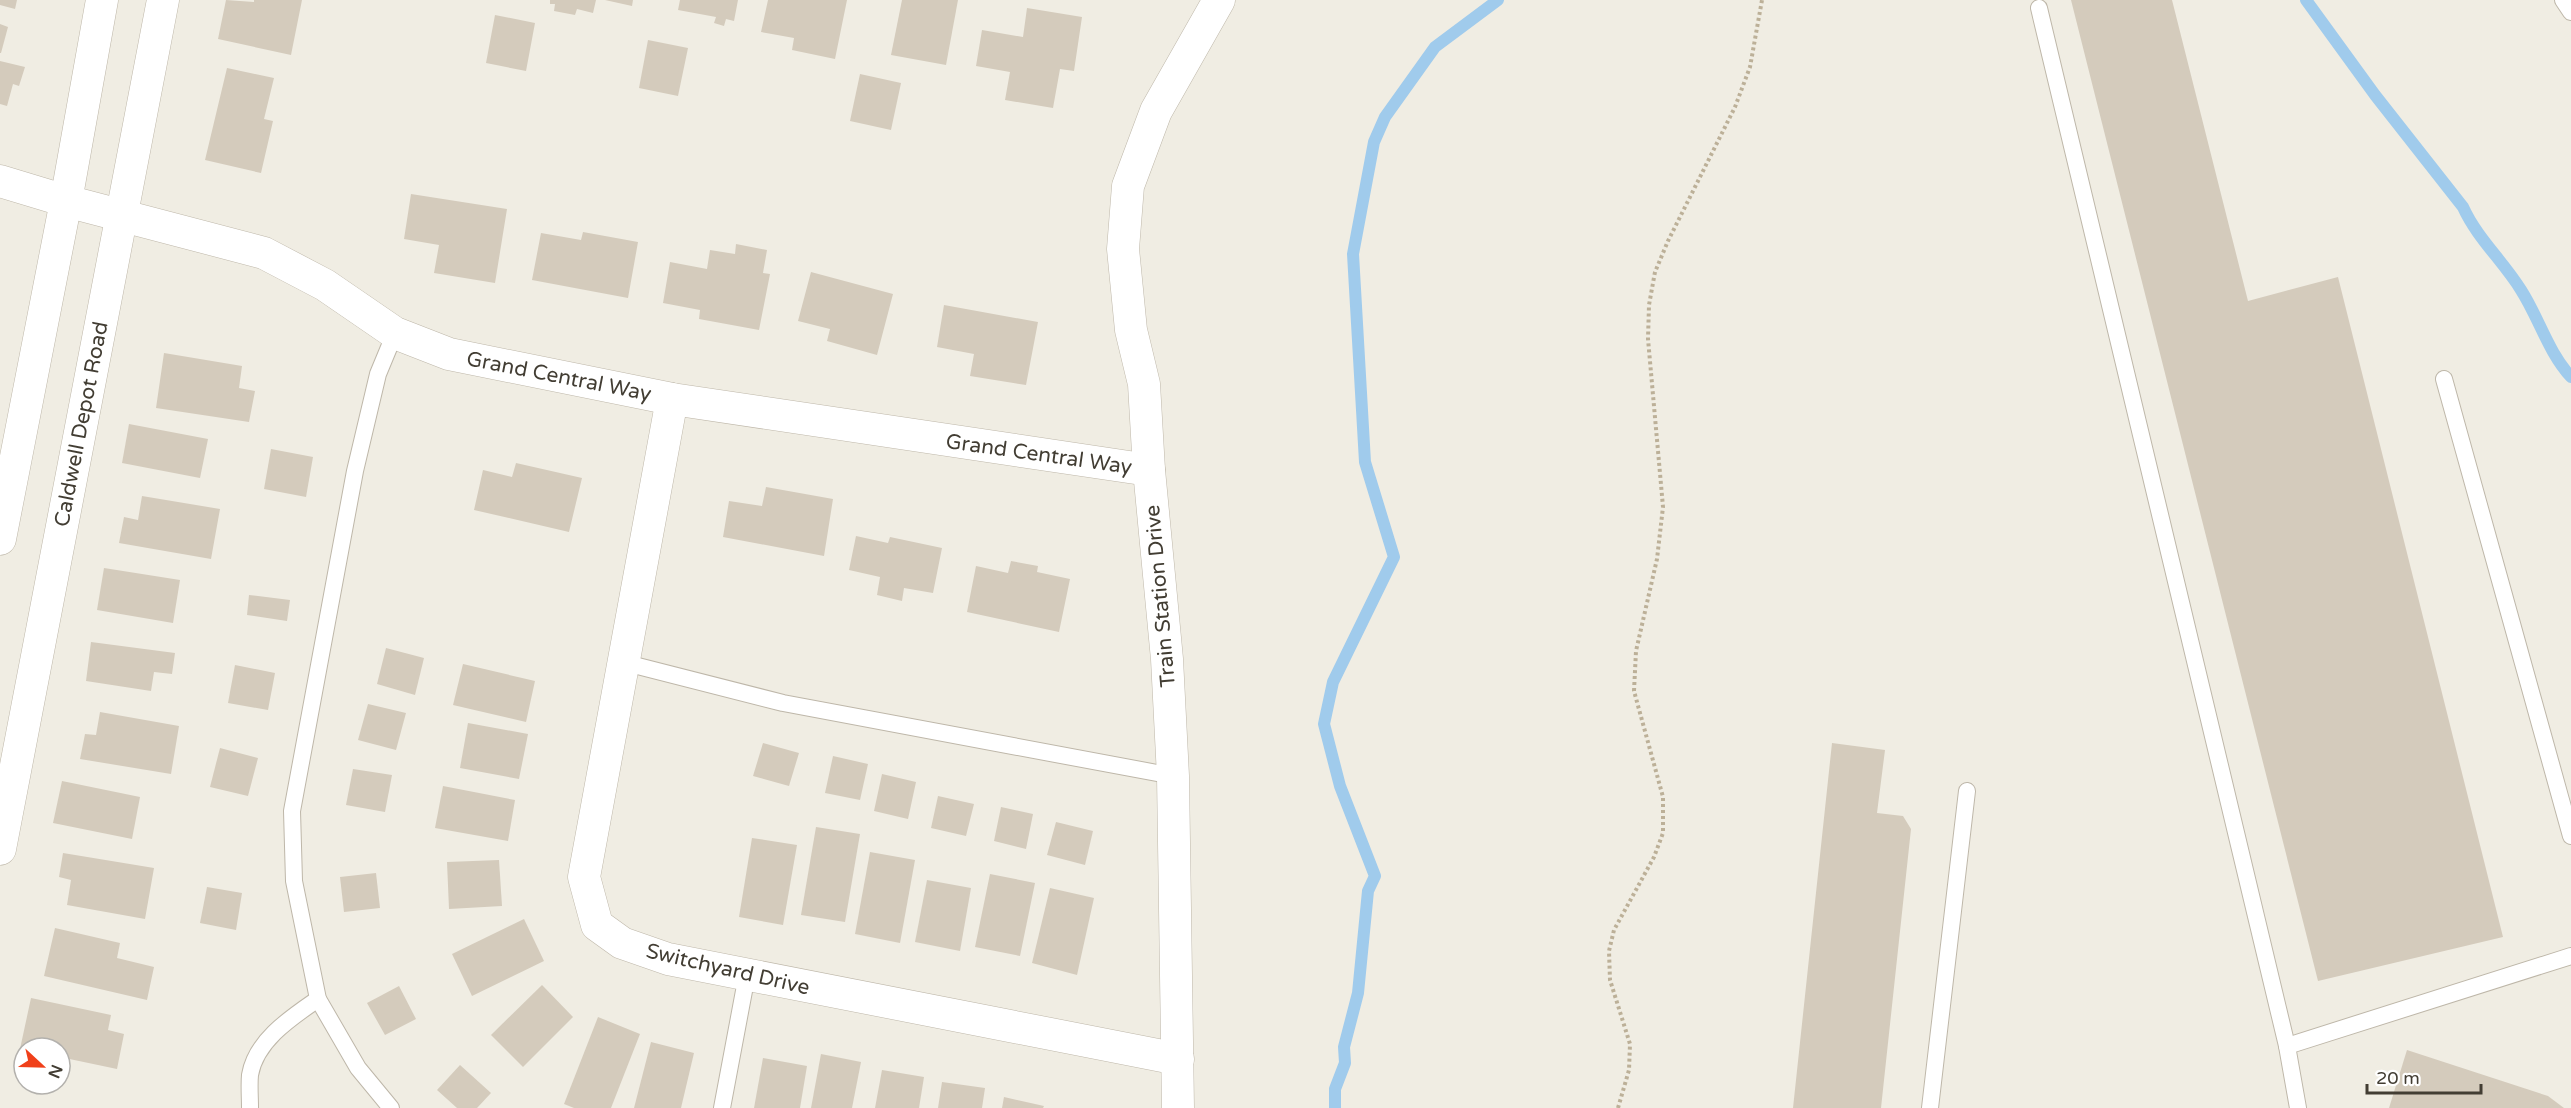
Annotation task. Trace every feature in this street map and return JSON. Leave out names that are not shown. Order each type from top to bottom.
[{"type":"street","points":[[0,539],[66,201],[102,0]]},
{"type":"street","name":"Caldwell Depot Road","points":[[0,849],[163,0]]},
{"type":"street","name":"Train Station Drive","points":[[1178,1108],[1173,776],[1167,659],[1149,470],[1144,384],[1131,330],[1123,249],[1128,186],[1156,111],[1213,2]]},
{"type":"street","name":"Grand Central Way","points":[[0,181],[66,201],[264,253],[325,285],[395,333],[448,354],[672,399],[1149,470]]},
{"type":"street","name":"Switchyard Drive","points":[[672,399],[584,877],[597,925],[622,943],[668,959],[1178,1059]]},
{"type":"lane","points":[[2563,0],[2571,12]]},
{"type":"lane","points":[[2039,8],[2287,1046],[2298,1108]]},
{"type":"lane","points":[[391,1108],[358,1068],[318,999],[294,881],[292,811],[355,471],[378,374],[395,333]]},
{"type":"lane","points":[[2444,379],[2571,836]]},
{"type":"lane","points":[[622,662],[783,703],[1173,776]]},
{"type":"lane","points":[[1930,1108],[1967,791]]},
{"type":"lane","points":[[2287,1046],[2571,956]]},
{"type":"lane","points":[[722,1108],[747,975]]},
{"type":"lane","points":[[250,1108],[250,1073],[262,1048],[286,1020],[318,999]]},
{"type":"path","points":[[1618,1108],[1629,1070],[1630,1044],[1610,980],[1609,951],[1614,930],[1654,857],[1663,832],[1663,797],[1634,691],[1636,651],[1657,559],[1663,507],[1648,339],[1648,305],[1656,272],[1668,241],[1735,107],[1750,67],[1762,0]]},
{"type":"building","points":[[0,0],[17,0],[15,9],[0,5]]},
{"type":"building","points":[[226,0],[254,2],[254,0],[302,0],[291,55],[218,39]]},
{"type":"building","points":[[550,0],[596,0],[593,13],[577,9],[575,15],[554,11],[555,4],[550,4]]},
{"type":"building","points":[[605,0],[633,0],[632,6]]},
{"type":"building","points":[[680,0],[738,0],[734,21],[726,19],[724,26],[714,23],[716,17],[678,10]]},
{"type":"building","points":[[768,0],[847,0],[835,59],[792,50],[794,38],[761,32]]},
{"type":"building","points":[[902,0],[958,0],[946,65],[891,55]]},
{"type":"building","points":[[2071,0],[2172,0],[2248,301],[2338,277],[2503,937],[2318,981]]},
{"type":"building","points":[[1027,8],[1082,17],[1074,71],[1060,69],[1053,108],[1005,100],[1010,72],[976,66],[982,30],[1023,37]]},
{"type":"building","points":[[495,15],[535,23],[526,71],[486,63]]},
{"type":"building","points":[[0,24],[8,27],[1,53],[0,53]]},
{"type":"building","points":[[648,40],[688,48],[678,96],[639,88]]},
{"type":"building","points":[[0,61],[25,67],[19,86],[13,84],[7,106],[0,104]]},
{"type":"building","points":[[227,68],[274,78],[264,119],[273,121],[261,173],[205,160]]},
{"type":"building","points":[[860,74],[901,83],[891,130],[850,121]]},
{"type":"building","points":[[411,194],[507,209],[495,283],[434,273],[439,245],[404,239]]},
{"type":"building","points":[[583,232],[638,242],[628,298],[532,280],[541,233],[581,240]]},
{"type":"building","points":[[736,244],[767,250],[763,273],[770,274],[759,330],[699,319],[700,310],[663,303],[670,262],[707,269],[710,250],[735,254]]},
{"type":"building","points":[[811,272],[893,294],[877,355],[827,341],[830,329],[798,321]]},
{"type":"building","points":[[944,305],[1038,322],[1026,385],[970,376],[974,354],[937,347]]},
{"type":"building","points":[[164,353],[242,366],[239,388],[255,391],[249,422],[156,408]]},
{"type":"building","points":[[129,424],[208,439],[200,478],[122,463]]},
{"type":"building","points":[[271,449],[313,457],[306,497],[264,489]]},
{"type":"building","points":[[516,463],[582,478],[569,532],[474,510],[483,470],[512,477]]},
{"type":"building","points":[[766,487],[833,499],[824,556],[723,537],[729,501],[762,506]]},
{"type":"building","points":[[142,496],[220,509],[211,559],[119,543],[124,517],[138,520]]},
{"type":"building","points":[[856,536],[888,543],[890,537],[942,548],[933,593],[904,588],[902,601],[877,595],[880,577],[849,570]]},
{"type":"building","points":[[1011,561],[1038,566],[1037,572],[1070,579],[1059,632],[967,612],[976,566],[1008,573]]},
{"type":"building","points":[[104,568],[180,580],[173,623],[97,610]]},
{"type":"building","points":[[249,595],[290,600],[287,621],[247,615]]},
{"type":"building","points":[[91,642],[175,653],[172,674],[154,672],[151,691],[86,681]]},
{"type":"building","points":[[386,648],[424,658],[415,695],[377,684]]},
{"type":"building","points":[[463,664],[535,681],[526,722],[453,705]]},
{"type":"building","points":[[235,665],[275,673],[268,710],[228,703]]},
{"type":"building","points":[[368,704],[406,713],[396,750],[358,740]]},
{"type":"building","points":[[100,712],[179,726],[171,774],[80,759],[85,734],[96,735]]},
{"type":"building","points":[[468,723],[528,734],[519,779],[460,768]]},
{"type":"building","points":[[763,743],[799,753],[789,786],[753,776]]},
{"type":"building","points":[[1832,743],[1885,750],[1877,813],[1903,816],[1911,829],[1881,1108],[1793,1108]]},
{"type":"building","points":[[220,748],[258,758],[248,796],[210,787]]},
{"type":"building","points":[[833,756],[868,764],[860,800],[825,793]]},
{"type":"building","points":[[353,769],[392,775],[385,812],[346,805]]},
{"type":"building","points":[[882,774],[916,782],[908,819],[874,811]]},
{"type":"building","points":[[62,781],[140,797],[132,839],[53,823]]},
{"type":"building","points":[[443,786],[515,800],[508,841],[435,828]]},
{"type":"building","points":[[938,796],[974,804],[966,836],[931,828]]},
{"type":"building","points":[[1001,807],[1033,814],[1026,849],[994,841]]},
{"type":"building","points":[[1056,822],[1093,831],[1085,865],[1047,855]]},
{"type":"building","points":[[816,827],[860,834],[845,922],[801,915]]},
{"type":"building","points":[[752,838],[797,845],[783,925],[739,917]]},
{"type":"building","points":[[870,852],[915,860],[900,943],[855,934]]},
{"type":"building","points":[[63,853],[154,868],[145,919],[67,905],[71,880],[59,877]]},
{"type":"building","points":[[499,860],[502,906],[449,909],[447,862]]},
{"type":"building","points":[[376,873],[380,908],[344,912],[340,877]]},
{"type":"building","points":[[990,874],[1035,883],[1020,956],[975,947]]},
{"type":"building","points":[[927,880],[971,888],[960,951],[915,942]]},
{"type":"building","points":[[207,887],[242,893],[236,930],[200,923]]},
{"type":"building","points":[[1050,888],[1094,898],[1077,975],[1032,963]]},
{"type":"building","points":[[524,919],[544,961],[472,996],[452,954]]},
{"type":"building","points":[[55,928],[120,943],[117,958],[154,967],[147,1000],[44,976]]},
{"type":"building","points":[[542,985],[573,1017],[523,1067],[491,1035]]},
{"type":"building","points":[[399,986],[416,1019],[385,1035],[367,1003]]},
{"type":"building","points":[[31,998],[111,1015],[108,1030],[124,1034],[117,1069],[72,1060],[72,1036],[23,1036]]},
{"type":"building","points":[[598,1017],[640,1034],[611,1108],[574,1108],[564,1104]]},
{"type":"building","points":[[651,1042],[694,1053],[681,1108],[634,1108]]},
{"type":"building","points":[[2407,1050],[2548,1096],[2564,1108],[2389,1108]]},
{"type":"building","points":[[821,1054],[861,1062],[852,1108],[811,1108]]},
{"type":"building","points":[[763,1058],[807,1066],[800,1108],[754,1108]]},
{"type":"building","points":[[460,1065],[491,1093],[477,1108],[457,1108],[437,1090]]},
{"type":"building","points":[[882,1070],[924,1077],[919,1108],[875,1108]]},
{"type":"building","points":[[942,1082],[985,1088],[982,1108],[938,1108]]},
{"type":"building","points":[[1004,1097],[1044,1106],[1043,1108],[1002,1108]]},
{"type":"waterway","points":[[1335,1108],[1335,1089],[1345,1063],[1344,1047],[1358,993],[1368,891],[1375,876],[1340,786],[1324,724],[1333,682],[1394,557],[1365,462],[1353,254],[1374,142],[1385,117],[1435,47],[1498,0]]},
{"type":"waterway","points":[[2306,0],[2375,95],[2463,207],[2475,229],[2514,279],[2556,357],[2571,377]]}]
